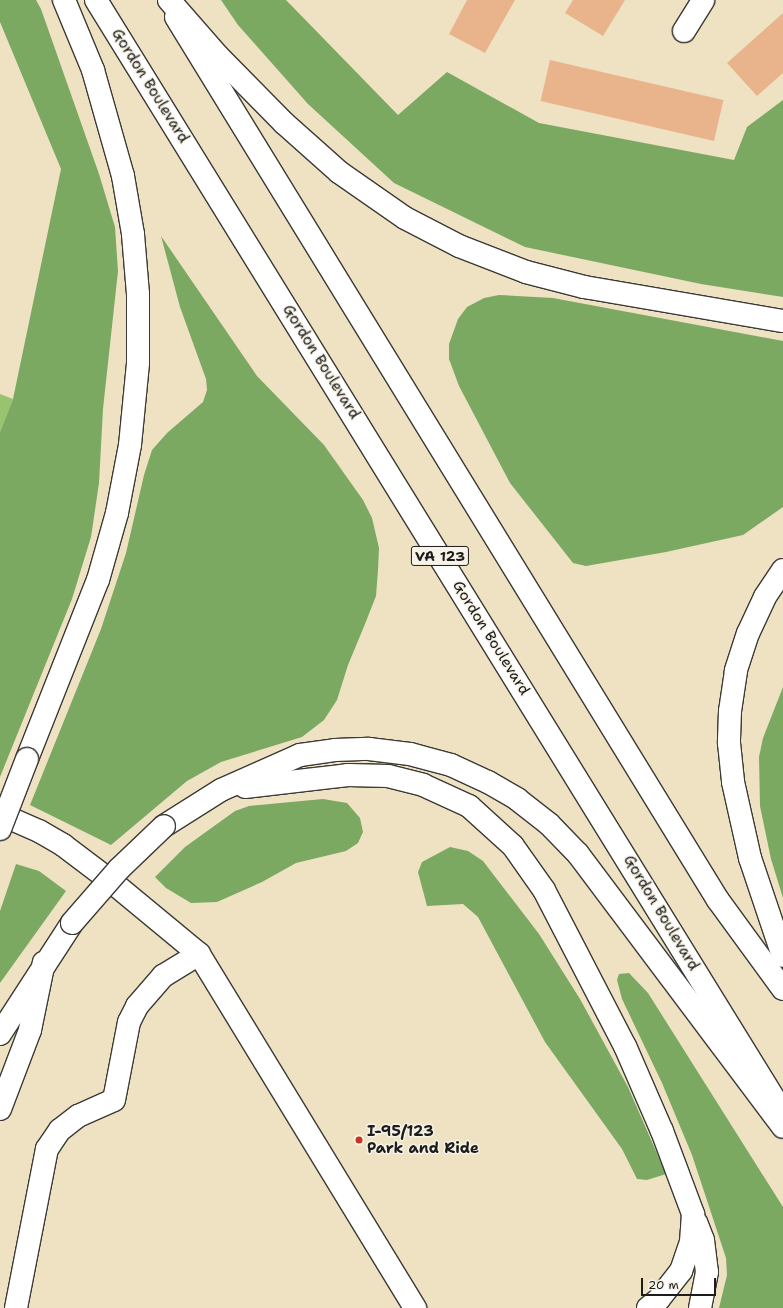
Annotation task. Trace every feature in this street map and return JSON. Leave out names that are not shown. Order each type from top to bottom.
[{"type":"main road","points":[[0,829],[26,759],[98,580],[117,513],[130,446],[138,363],[138,294],[133,234],[123,176],[92,70],[64,0]]},
{"type":"main road","name":"Gordon Boulevard","points":[[96,0],[783,1113]]},
{"type":"main road","points":[[165,0],[718,900],[783,989]]},
{"type":"main road","points":[[169,0],[218,56],[284,123],[339,172],[405,218],[458,246],[534,274],[584,287],[783,321]]},
{"type":"main road","points":[[684,31],[703,0]]},
{"type":"main road","points":[[783,570],[762,603],[748,633],[736,671],[730,711],[729,743],[733,782],[750,858],[783,956]]},
{"type":"main road","points":[[0,1034],[44,962],[72,923],[119,869],[164,826],[220,790],[300,755],[335,750],[369,750],[410,754],[451,765],[488,782],[517,799],[550,824],[578,854],[783,1127]]},
{"type":"main road","points":[[220,790],[348,775],[388,776],[423,785],[474,811],[513,846],[544,890],[625,1046],[662,1131],[703,1240],[707,1272],[700,1308]]},
{"type":"main road","points":[[0,814],[63,845],[112,882],[199,954],[415,1308]]},
{"type":"main road","points":[[16,1308],[46,1149],[60,1130],[78,1116],[114,1100],[129,1022],[137,1006],[163,976],[199,954]]},
{"type":"main road","points":[[0,1109],[30,1030],[44,962]]},
{"type":"main road","points":[[648,1308],[663,1295],[681,1271],[691,1242],[693,1214]]},
{"type":"green space","points":[[0,0],[36,0],[41,9],[99,174],[115,227],[118,271],[103,409],[99,483],[91,537],[72,599],[0,777],[0,432],[13,399],[61,169],[0,22]]},
{"type":"green space","points":[[221,0],[286,0],[398,115],[447,72],[539,123],[734,160],[747,127],[783,100],[783,297],[701,284],[525,247],[394,183],[308,104],[238,25]]},
{"type":"green space","points":[[161,236],[257,376],[324,445],[363,500],[372,518],[379,548],[376,596],[348,665],[337,700],[324,720],[302,737],[221,762],[187,781],[111,845],[30,805],[101,629],[126,553],[144,475],[152,450],[167,433],[203,402],[207,390],[206,379],[180,307]]},
{"type":"green space","points":[[499,295],[553,298],[783,341],[783,507],[743,535],[666,552],[586,566],[573,563],[510,483],[459,386],[449,359],[449,344],[458,319],[467,307],[484,298]]},
{"type":"green space","points":[[0,394],[13,399],[0,432]]},
{"type":"green space","points":[[783,687],[783,898],[771,859],[760,806],[759,757],[763,738]]},
{"type":"green space","points":[[323,799],[347,803],[360,818],[363,832],[358,843],[346,851],[296,863],[262,882],[217,902],[191,903],[166,888],[155,877],[185,847],[235,811],[249,806]]},
{"type":"green space","points":[[450,847],[468,851],[483,861],[539,934],[580,999],[628,1087],[666,1174],[647,1180],[637,1179],[622,1149],[545,1042],[478,917],[463,904],[427,906],[418,872],[422,862]]},
{"type":"green space","points":[[16,864],[39,871],[66,891],[0,983],[0,911]]},
{"type":"green space","points":[[629,973],[648,993],[783,1207],[783,1308],[719,1308],[727,1275],[726,1258],[692,1155],[662,1083],[622,999],[617,980],[619,974]]},
{"type":"building","points":[[467,0],[515,0],[485,53],[449,34]]},
{"type":"building","points":[[573,0],[625,0],[603,36],[565,13]]},
{"type":"building","points":[[783,13],[783,73],[757,96],[727,63]]},
{"type":"building","points":[[550,60],[723,100],[714,141],[541,101]]},
{"type":"place","name":"I-95/123 Park and Ride","points":[[359,1140]]}]
